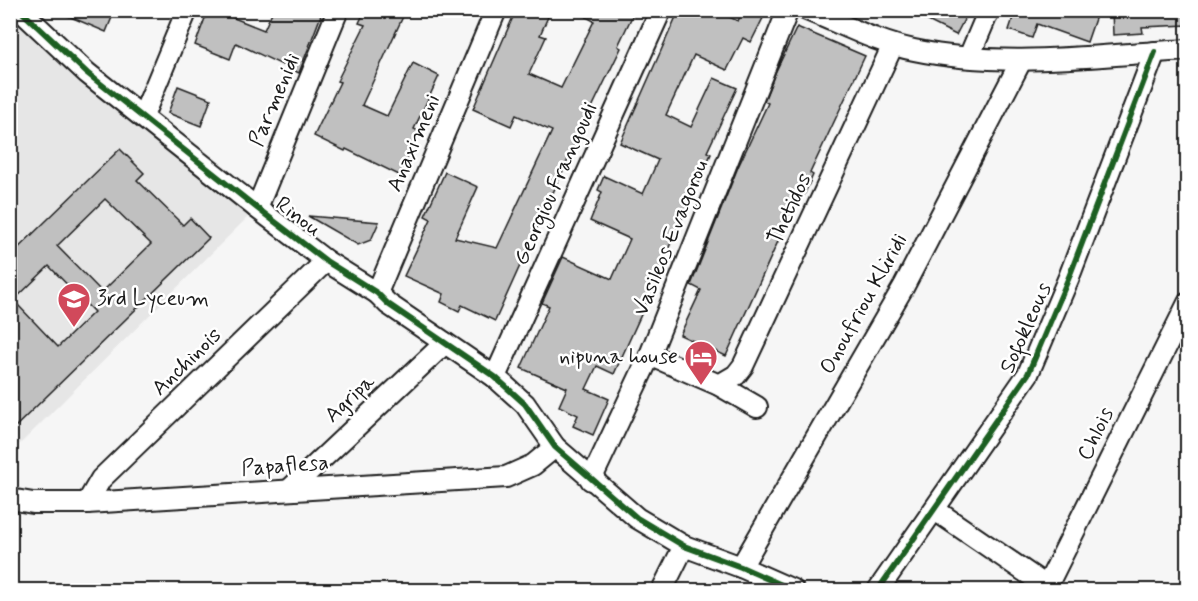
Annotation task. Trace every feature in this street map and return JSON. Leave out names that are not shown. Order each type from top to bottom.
[{"type":"street","name":"Rinou","points":[[20,10],[87,74],[144,116],[256,208],[326,261],[377,293],[388,304],[495,377],[525,404],[555,447],[637,518],[684,546],[741,567],[793,591]]},
{"type":"street","points":[[144,116],[187,10]]},
{"type":"street","name":"Parmenidi","points":[[256,208],[338,10]]},
{"type":"street","name":"Anaximeni","points":[[377,293],[496,10]]},
{"type":"street","name":"Georgiou Frangoudi","points":[[495,377],[661,10]]},
{"type":"street","name":"Vasileos Evagorou","points":[[591,480],[650,356],[788,10]]},
{"type":"street","points":[[807,10],[892,45],[916,51],[969,57],[1021,61],[1188,50]]},
{"type":"street","points":[[969,57],[989,10]]},
{"type":"street","name":"Thetidos","points":[[719,385],[736,375],[743,366],[892,45]]},
{"type":"street","name":"Sofokleous","points":[[878,591],[1028,374],[1069,277],[1155,52]]},
{"type":"street","name":"Onoufriou Kliridi","points":[[741,567],[904,286],[1021,61]]},
{"type":"street","name":"Anchinois","points":[[87,503],[101,479],[326,261]]},
{"type":"street","name":"Chlois","points":[[1049,588],[1188,303]]},
{"type":"street","name":"Agripa","points":[[289,490],[445,343]]},
{"type":"street","points":[[650,356],[719,385],[757,407]]},
{"type":"street","name":"Papaflesa","points":[[10,499],[33,503],[87,503],[506,477],[533,465],[555,447]]},
{"type":"street","points":[[935,510],[1049,588]]},
{"type":"street","points":[[662,591],[684,546]]},
{"type":"shaded area","name":"3rd Lyceum","points":[[10,12],[21,26],[249,216],[19,445],[10,440]]},
{"type":"building","points":[[54,10],[115,10],[106,32]]},
{"type":"building","points":[[208,10],[214,10],[264,30],[273,10],[323,10],[299,73],[236,43],[230,59],[195,45]]},
{"type":"building","points":[[365,10],[406,10],[362,105],[387,116],[413,63],[439,76],[414,129],[420,132],[399,175],[314,136],[340,82],[337,81],[365,25],[359,23]]},
{"type":"building","points":[[516,10],[551,10],[540,35],[546,37],[529,74],[561,88],[594,21],[573,10],[635,10],[618,46],[621,48],[495,321],[462,305],[459,311],[441,302],[444,294],[404,276],[431,219],[425,216],[445,172],[478,187],[455,238],[497,248],[552,131],[516,115],[511,126],[473,109]]},
{"type":"building","points":[[679,10],[714,10],[738,21],[743,10],[752,10],[764,16],[751,42],[743,38],[727,70],[694,55],[666,115],[691,127],[714,78],[737,88],[707,152],[711,154],[614,374],[597,366],[586,389],[609,399],[593,435],[573,426],[578,415],[559,406],[567,388],[521,368],[549,306],[542,303],[563,257],[612,279],[630,239],[590,221],[602,192],[598,190],[604,176],[643,194],[658,160],[620,143]]},
{"type":"building","points":[[906,10],[969,10],[956,35]]},
{"type":"building","points":[[1006,10],[1098,10],[1087,42],[1037,24],[1032,38],[1009,30],[1014,15]]},
{"type":"building","points":[[1112,10],[1188,10],[1188,25],[1142,27],[1143,33],[1113,35]]},
{"type":"building","points":[[797,27],[865,56],[810,173],[813,175],[804,195],[800,193],[726,356],[680,335],[701,290],[691,285],[738,167],[768,103],[764,101],[776,71]]},
{"type":"building","points":[[178,86],[211,99],[201,126],[168,113]]},
{"type":"building","points":[[120,149],[144,173],[137,180],[183,225],[190,218],[209,238],[10,432],[10,313],[18,305],[58,347],[94,312],[49,266],[10,304],[10,256]],"holes":[[[105,199],[151,244],[102,292],[57,246]]]},
{"type":"building","points":[[308,216],[379,222],[371,240],[358,245]]},
{"type":"cycle path","points":[[20,10],[87,73],[257,208],[326,261],[377,293],[388,304],[495,377],[525,404],[555,447],[637,518],[684,546],[741,567],[793,590]]},
{"type":"cycle path","points":[[878,590],[1028,374],[1069,277],[1155,52]]},
{"type":"place","name":"3rd Lyceum","points":[[74,328]]},
{"type":"place","name":"nipuna house","points":[[701,386]]}]
